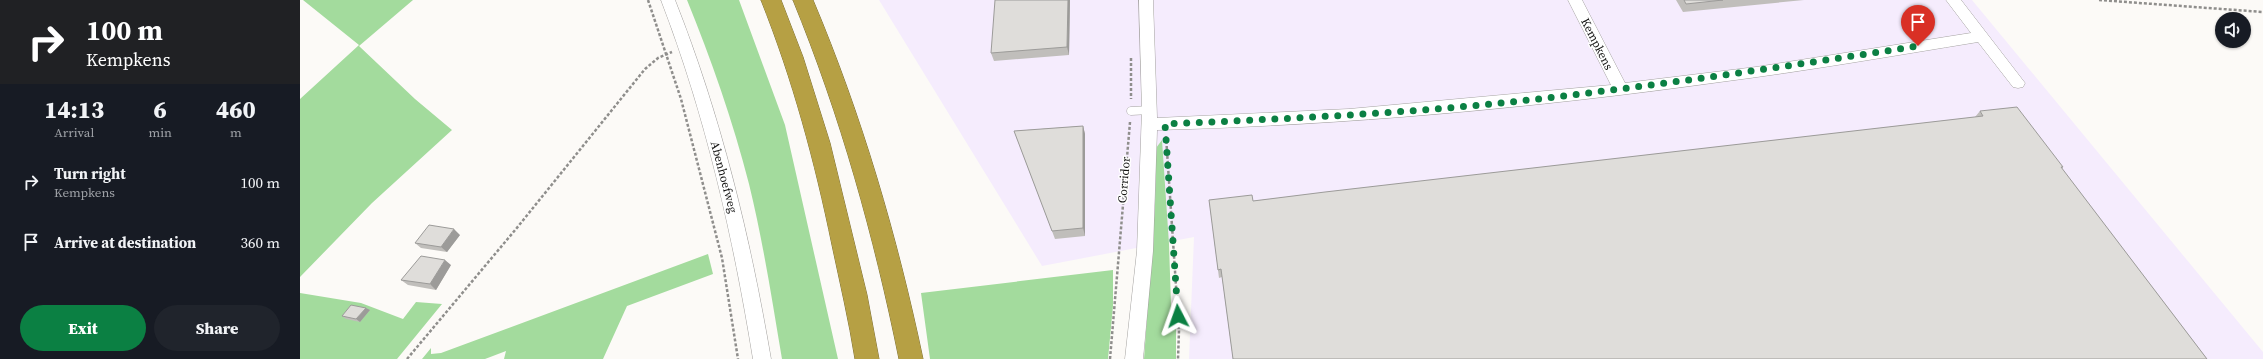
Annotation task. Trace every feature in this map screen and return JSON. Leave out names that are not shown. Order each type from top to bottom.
[{"type":"highway","points":[[772,0],[789,41],[823,152],[862,327],[867,359]]},
{"type":"highway","points":[[803,0],[828,56],[857,142],[879,220],[911,359]]},
{"type":"street","name":"Abenhoefweg","points":[[668,0],[701,92],[723,169],[742,253],[762,359]]},
{"type":"street","name":"Corridor","points":[[1134,359],[1145,251],[1155,119],[1146,0]]},
{"type":"street","name":"Kempkens","points":[[1576,0],[1620,88]]},
{"type":"street","points":[[1953,0],[2018,83]]},
{"type":"street","name":"Kempkens","points":[[1155,119],[1314,118],[1510,102],[1620,88],[1682,82],[1981,37]]},
{"type":"lane","points":[[1131,111],[1155,119]]},
{"type":"path","name":"Abenhoefweg","points":[[648,0],[668,54],[681,99],[722,258],[738,359]]},
{"type":"path","points":[[2099,0],[2263,12]]},
{"type":"path","name":"Corridor","points":[[1110,359],[1116,295],[1123,180],[1131,111],[1132,51]]},
{"type":"path","points":[[407,359],[516,229],[645,69],[658,58],[672,52]]},
{"type":"path","points":[[1155,119],[1179,331],[1178,359]]},
{"type":"shaded area","points":[[879,0],[1972,0],[2263,352],[2263,359],[1189,359],[1194,237],[1042,266]]},
{"type":"green space","points":[[303,0],[413,0],[359,46],[415,99],[452,130],[372,203],[300,277],[300,99],[359,45]]},
{"type":"green space","points":[[687,0],[739,0],[785,125],[838,359],[782,359],[763,249],[749,184],[721,90]]},
{"type":"green space","points":[[1162,140],[1169,244],[1171,304],[1172,312],[1176,314],[1176,359],[1144,359],[1155,205],[1156,148]]},
{"type":"green space","points":[[708,254],[713,274],[627,306],[603,359],[504,359],[506,351],[485,359],[422,359],[431,348],[431,354],[441,353]]},
{"type":"green space","points":[[1113,270],[1113,306],[1108,359],[930,359],[921,293]]},
{"type":"green space","points":[[300,293],[361,303],[403,319],[416,302],[442,304],[397,359],[300,359]]},
{"type":"building","points":[[995,0],[1068,0],[1067,47],[991,53]]},
{"type":"building","points":[[1684,0],[1723,0],[1686,4]]},
{"type":"building","points":[[2017,107],[2207,359],[1233,359],[1221,269],[1218,270],[1209,200],[1252,195],[1253,201],[1983,116],[1980,111]]},
{"type":"building","points":[[1083,126],[1083,228],[1052,231],[1014,131]]},
{"type":"building","points":[[429,225],[454,229],[441,247],[415,243]]},
{"type":"building","points":[[421,256],[445,260],[430,284],[401,280]]},
{"type":"building","points":[[351,305],[366,308],[356,319],[342,316]]},
{"type":"route","points":[[1178,316],[1165,124],[1314,118],[1510,102],[1620,88],[1682,82],[1918,46]]}]
